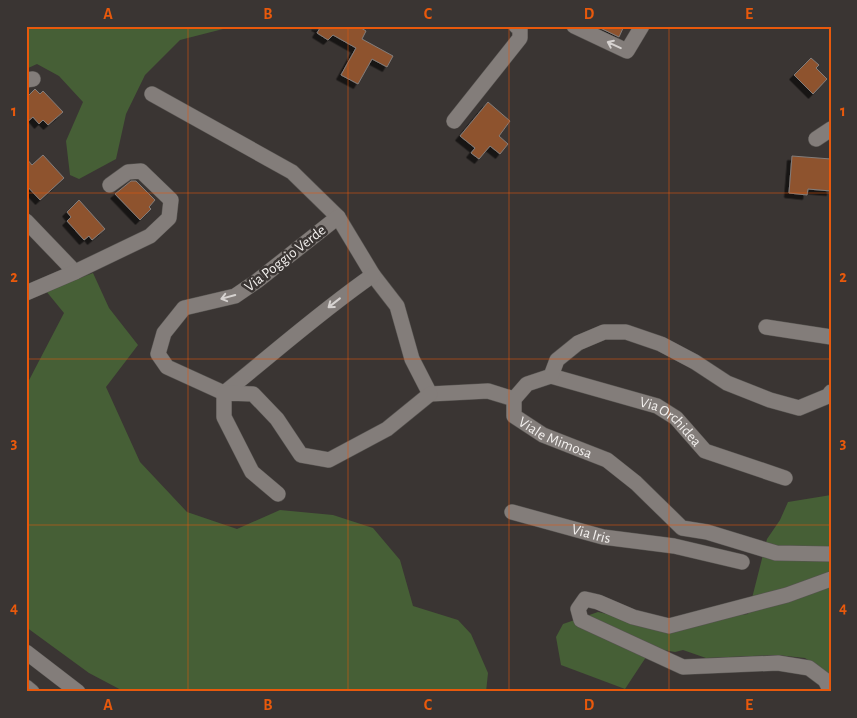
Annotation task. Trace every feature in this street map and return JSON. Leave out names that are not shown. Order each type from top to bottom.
[{"type":"street","points":[[454,121],[520,38],[520,30],[516,26]]},
{"type":"street","points":[[574,26],[627,51],[642,26]]},
{"type":"street","name":"Via Poggio Verde","points":[[152,94],[292,172],[338,217],[373,275],[397,306],[412,359],[430,394],[387,429],[329,460],[301,455],[277,419],[253,394],[224,393],[167,367],[158,354],[164,334],[184,308],[235,296],[338,217]]},
{"type":"street","points":[[816,140],[831,129]]},
{"type":"street","points":[[26,293],[150,236],[169,218],[171,200],[141,171],[128,172],[110,185]]},
{"type":"street","points":[[26,221],[74,272]]},
{"type":"street","points":[[278,494],[252,472],[224,417],[224,393],[344,295],[373,275]]},
{"type":"street","points":[[766,328],[831,337]]},
{"type":"street","points":[[551,376],[556,360],[578,343],[604,332],[626,332],[662,344],[728,383],[770,400],[799,408],[828,396],[831,392]]},
{"type":"street","name":"Viale Mimosa","points":[[551,376],[527,384],[514,399],[514,416],[543,435],[607,460],[636,483],[682,528]]},
{"type":"street","name":"Via Orchidea","points":[[551,376],[657,406],[676,418],[705,451],[785,478]]},
{"type":"street","points":[[430,394],[488,391],[514,399]]},
{"type":"street","name":"Via Iris","points":[[512,512],[603,537],[674,546],[742,562]]},
{"type":"street","points":[[674,546],[682,528],[707,532],[776,553],[831,554]]},
{"type":"street","points":[[831,579],[787,594],[669,626],[633,617],[598,602],[584,599],[578,609],[581,620],[683,667],[778,663],[809,668],[825,680],[831,692]]},
{"type":"street","points":[[26,652],[78,692]]},
{"type":"street","points":[[26,687],[32,692]]},
{"type":"green space","points":[[26,26],[226,26],[223,29],[180,40],[145,75],[126,114],[116,159],[79,179],[70,175],[66,141],[83,102],[59,76],[37,64],[26,69]]},
{"type":"green space","points":[[93,273],[109,308],[138,345],[106,387],[140,462],[187,512],[237,529],[280,510],[333,515],[373,528],[400,560],[413,606],[458,620],[471,634],[488,673],[486,692],[356,692],[319,689],[290,692],[125,692],[89,673],[26,627],[26,386],[64,313],[46,291]]},
{"type":"green space","points":[[831,495],[831,678],[827,673],[805,658],[777,655],[706,658],[683,650],[675,652],[652,648],[625,689],[561,665],[556,637],[563,624],[598,612],[620,617],[647,627],[748,614],[767,539],[780,520],[788,502]]},
{"type":"building","points":[[316,26],[358,26],[366,31],[362,39],[393,56],[387,67],[372,59],[358,84],[341,75],[356,48],[333,35],[328,40],[317,33],[320,28]]},
{"type":"building","points":[[596,26],[624,26],[619,37]]},
{"type":"building","points":[[811,58],[819,65],[816,68],[827,79],[813,94],[794,75]]},
{"type":"building","points":[[35,89],[40,94],[43,91],[63,112],[48,125],[43,120],[39,124],[33,117],[26,123],[26,98]]},
{"type":"building","points":[[488,102],[510,121],[499,136],[508,144],[500,154],[490,146],[479,159],[471,153],[475,148],[460,136]]},
{"type":"building","points":[[43,155],[64,178],[40,200],[26,185],[26,158],[32,165]]},
{"type":"building","points":[[792,156],[831,159],[831,191],[808,189],[807,195],[789,193]]},
{"type":"building","points":[[131,181],[136,181],[155,200],[149,207],[151,209],[140,220],[115,194]]},
{"type":"building","points":[[79,200],[105,229],[92,240],[89,236],[84,240],[67,221],[71,217],[67,212]]}]
